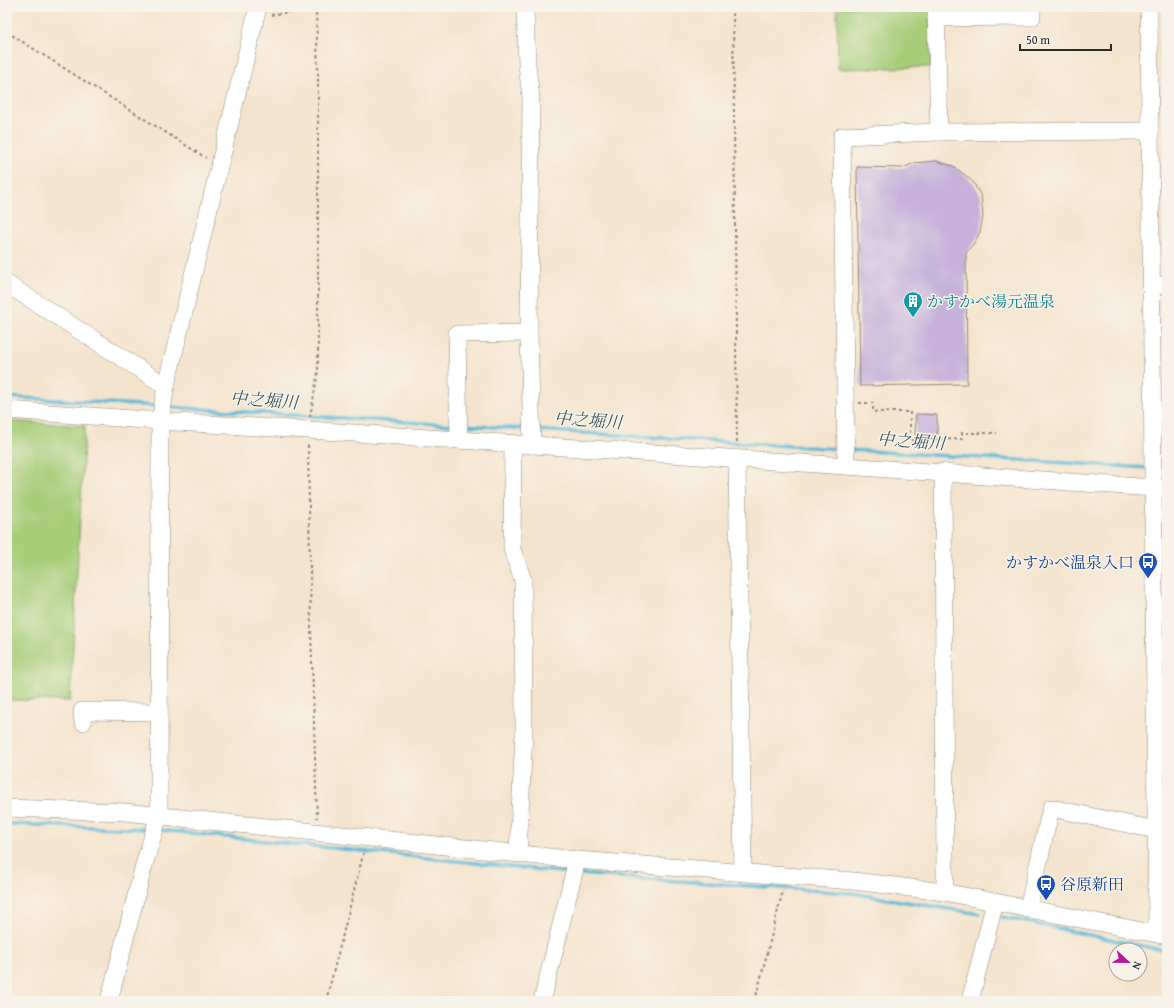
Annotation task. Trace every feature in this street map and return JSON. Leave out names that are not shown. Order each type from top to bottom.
[{"type":"street","points":[[525,7],[527,65],[531,98],[530,333],[532,445]]},
{"type":"street","points":[[939,132],[936,12],[1032,17],[1032,7]]},
{"type":"street","points":[[7,808],[125,812],[156,825],[318,832],[518,853],[575,869],[742,873],[853,881],[944,892],[1162,935],[1160,820],[1159,285],[1150,131],[1149,7]]},
{"type":"street","points":[[109,1001],[156,825],[163,405],[257,12]]},
{"type":"street","points":[[846,455],[842,136],[939,132],[1150,131]]},
{"type":"street","points":[[7,284],[163,405]]},
{"type":"street","points":[[458,440],[457,334],[530,333]]},
{"type":"street","points":[[7,410],[163,405],[308,430],[737,459],[846,455],[943,472],[1160,488]]},
{"type":"street","points":[[513,443],[512,549],[523,580],[524,734],[518,853]]},
{"type":"street","points":[[737,459],[742,873]]},
{"type":"street","points":[[943,472],[944,892]]},
{"type":"street","points":[[84,722],[82,711],[159,712]]},
{"type":"street","points":[[1028,909],[1051,808],[1160,820]]},
{"type":"street","points":[[542,1001],[575,869]]},
{"type":"street","points":[[970,1001],[994,902]]},
{"type":"path","points":[[733,7],[737,459]]},
{"type":"path","points":[[257,12],[316,8],[318,82],[318,372],[308,430],[311,629],[318,832]]},
{"type":"path","points":[[7,32],[205,157],[219,169]]},
{"type":"path","points":[[845,404],[873,403],[873,412],[910,412],[910,440],[962,439],[962,433],[997,433]]},
{"type":"path","points":[[326,1001],[362,860]]},
{"type":"path","points":[[755,1001],[781,896]]},
{"type":"green space","points":[[837,7],[930,7],[931,67],[838,69]]},
{"type":"green space","points":[[7,421],[85,426],[70,701],[7,700]]},
{"type":"building","name":"かすかべ湯元温泉","points":[[936,161],[953,166],[965,175],[973,182],[981,196],[983,216],[980,232],[966,253],[967,384],[860,386],[857,167],[903,168],[914,163]]},
{"type":"building","points":[[916,414],[937,415],[937,436],[915,435]]},
{"type":"waterway","name":"中之堀川","points":[[7,397],[158,406]]},
{"type":"waterway","name":"中之堀川","points":[[168,407],[453,425]]},
{"type":"waterway","name":"中之堀川","points":[[463,425],[527,429]]},
{"type":"waterway","name":"中之堀川","points":[[535,430],[841,449]]},
{"type":"waterway","name":"中之堀川","points":[[851,450],[1148,468]]},
{"type":"waterway","name":"中之堀川","points":[[1158,469],[1167,470]]},
{"type":"waterway","points":[[7,824],[150,829]]},
{"type":"waterway","points":[[160,830],[570,873]]},
{"type":"waterway","points":[[578,874],[851,893],[980,914]]},
{"type":"waterway","points":[[1002,917],[1167,951]]},
{"type":"place","name":"かすかべ湯元温泉","points":[[913,318]]},
{"type":"place","name":"かすかべ温泉入口","points":[[1148,579]]},
{"type":"place","name":"谷原新田","points":[[1046,901]]}]
